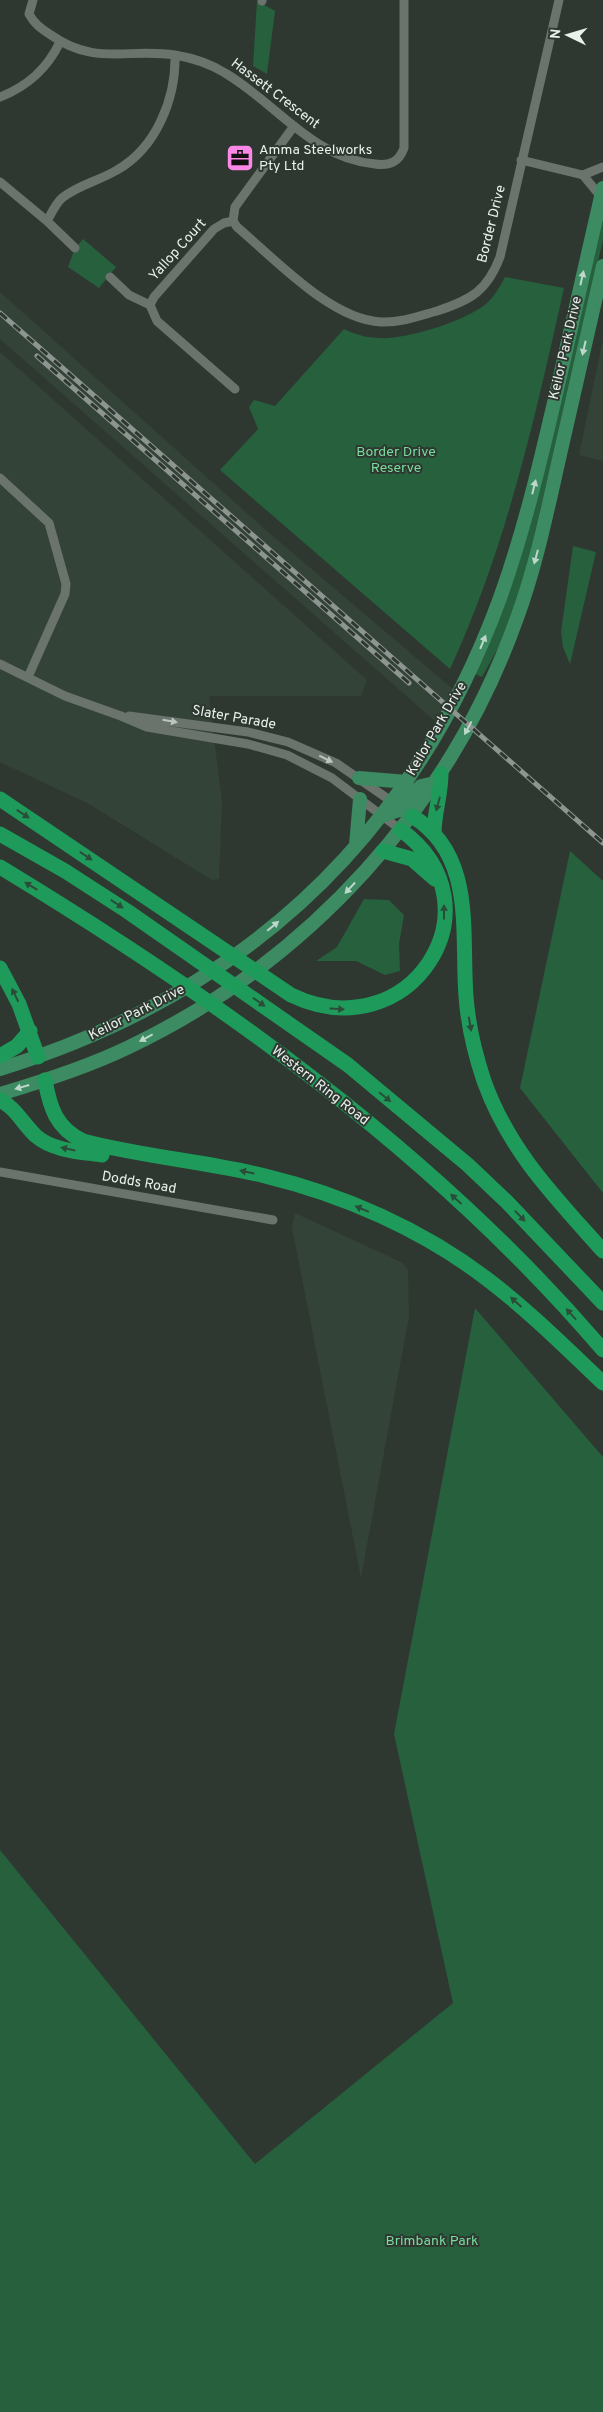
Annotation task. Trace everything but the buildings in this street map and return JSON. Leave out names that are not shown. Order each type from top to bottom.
[{"type":"highway","points":[[434,834],[434,823],[441,794],[438,779]]},
{"type":"highway","points":[[0,799],[290,995],[325,1008],[342,1009],[370,1006],[386,1000],[414,982],[429,964],[442,933],[444,911],[440,886],[429,858],[401,830]]},
{"type":"highway","points":[[402,809],[424,823],[450,854],[460,889],[470,1024],[482,1072],[493,1103],[504,1127],[535,1174],[603,1251]]},
{"type":"highway","points":[[0,834],[65,871],[127,911],[348,1065],[468,1165],[603,1303]]},
{"type":"highway","points":[[383,851],[412,859],[424,868],[440,886]]},
{"type":"highway","name":"Western Ring Road","points":[[0,867],[162,968],[245,1027],[378,1130],[464,1206],[539,1278],[603,1350]]},
{"type":"highway","points":[[0,968],[19,1004],[38,1057]]},
{"type":"highway","points":[[0,1056],[17,1046],[30,1031]]},
{"type":"highway","points":[[45,1080],[53,1114],[72,1136],[96,1144],[290,1182],[357,1206],[419,1235],[466,1264],[504,1292],[603,1383]]},
{"type":"highway","points":[[0,1100],[9,1106],[37,1137],[55,1146],[113,1156],[204,1164]]},
{"type":"main road","name":"Keilor Park Drive","points":[[0,1094],[45,1080],[129,1047],[189,1015],[237,985],[278,954],[333,906],[401,830],[402,809],[407,782],[435,738],[463,686],[497,606],[525,523],[602,192]]},
{"type":"main road","name":"Keilor Park Drive","points":[[0,1069],[104,1032],[167,1000],[208,975],[257,940],[319,885],[381,816],[402,809],[438,779],[454,754],[481,702],[510,638],[536,560],[603,266]]},
{"type":"main road","points":[[359,778],[407,782]]},
{"type":"main road","points":[[356,845],[360,799]]},
{"type":"main road","points":[[38,1057],[45,1080]]},
{"type":"street","name":"Hassett Crescent","points":[[33,0],[29,14],[33,22],[60,42],[74,49],[113,56],[156,53],[195,59],[221,70],[314,141],[336,154],[354,160],[382,165],[393,163],[400,158],[404,148],[404,0]]},
{"type":"street","name":"Border Drive","points":[[233,221],[324,300],[344,312],[363,320],[382,322],[406,320],[458,304],[485,286],[500,257],[559,0]]},
{"type":"street","points":[[0,97],[29,82],[40,72],[60,42]]},
{"type":"street","points":[[47,221],[60,199],[82,186],[118,170],[134,158],[152,136],[168,104],[174,74],[175,55]]},
{"type":"street","points":[[233,221],[234,208],[294,126]]},
{"type":"street","points":[[521,160],[583,175],[602,192]]},
{"type":"street","points":[[583,175],[603,167]]},
{"type":"street","points":[[0,182],[47,221],[75,248]]},
{"type":"street","name":"Yallop Court","points":[[150,306],[154,297],[214,228],[233,221]]},
{"type":"street","points":[[110,277],[129,295],[150,306],[156,321],[235,389]]},
{"type":"street","points":[[0,478],[50,523],[66,584],[65,594],[28,677]]},
{"type":"street","name":"Slater Parade","points":[[0,664],[65,696],[153,729],[248,744],[287,755],[332,778],[401,830]]},
{"type":"street","name":"Slater Parade","points":[[121,716],[153,718],[274,738],[325,758],[359,778],[402,809]]},
{"type":"street","name":"Dodds Road","points":[[0,1172],[273,1220]]},
{"type":"shaded area","points":[[0,292],[268,532],[454,690],[436,722],[0,339]]},
{"type":"shaded area","points":[[603,339],[603,461],[579,455]]},
{"type":"shaded area","points":[[0,352],[367,680],[361,696],[209,696],[222,802],[219,879],[212,880],[89,804],[0,762]]},
{"type":"shaded area","points":[[295,1213],[403,1263],[408,1270],[409,1316],[361,1578],[292,1228]]},
{"type":"green space","points":[[257,1],[275,11],[267,74],[253,66]]},
{"type":"green space","points":[[603,213],[603,240],[523,584],[503,639],[482,677],[475,674]]},
{"type":"green space","points":[[83,239],[116,267],[99,288],[68,267],[75,248]]},
{"type":"green space","name":"Border Drive Reserve","points":[[505,277],[564,288],[530,434],[503,530],[470,623],[450,669],[220,470],[258,429],[249,407],[254,400],[275,406],[344,329],[355,334],[383,338],[400,337],[441,326],[467,315],[487,303]]},
{"type":"green space","points":[[573,546],[596,552],[570,664],[563,647],[561,632]]},
{"type":"green space","points":[[570,851],[603,881],[603,1193],[520,1088]]},
{"type":"green space","points":[[364,899],[389,900],[404,915],[399,944],[400,971],[385,975],[356,961],[316,961],[337,947]]},
{"type":"green space","name":"Brimbank Park","points":[[475,1308],[603,1457],[603,2412],[0,2412],[0,1850],[255,2164],[453,2003],[394,1734]]},
{"type":"railway","points":[[0,313],[603,843]]},
{"type":"railway","points":[[37,356],[409,683]]},
{"type":"place","name":"Amma Steelworks Pty Ltd","points":[[240,158]]}]
